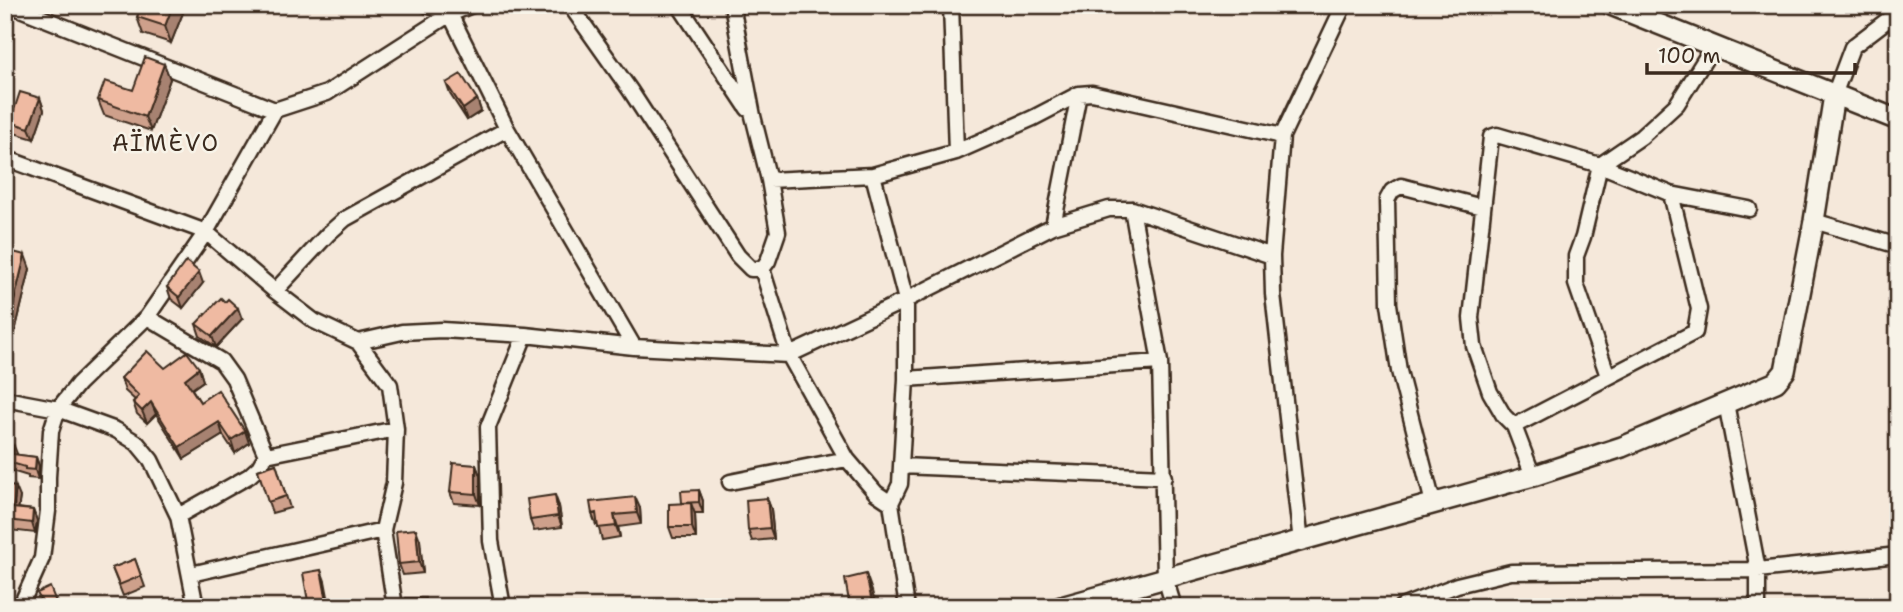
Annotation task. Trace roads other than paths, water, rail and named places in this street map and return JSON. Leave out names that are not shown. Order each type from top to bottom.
[{"type":"main road","points":[[1611,5],[1898,120]]},
{"type":"main road","points":[[1061,607],[1533,476],[1622,447],[1776,382],[1782,377],[1814,221],[1834,95]]},
{"type":"street","points":[[10,5],[275,110],[327,93],[450,14],[472,5]]},
{"type":"street","points":[[427,5],[450,14],[507,129],[634,347]]},
{"type":"street","points":[[570,5],[630,90],[738,256],[751,269],[762,269]]},
{"type":"street","points":[[678,5],[753,116]]},
{"type":"street","points":[[732,5],[778,232],[768,261],[762,269]]},
{"type":"street","points":[[951,5],[956,152]]},
{"type":"street","points":[[1301,542],[1273,294],[1272,256],[1282,136],[1344,5]]},
{"type":"street","points":[[1834,95],[1852,47],[1895,16]]},
{"type":"street","points":[[1608,376],[1576,284],[1576,256],[1600,165],[1641,137],[1677,104],[1714,45]]},
{"type":"street","points":[[769,180],[873,175],[956,152],[1033,118],[1079,93],[1092,93],[1282,136]]},
{"type":"street","points":[[1053,226],[1079,93]]},
{"type":"street","points":[[20,607],[42,558],[48,511],[51,432],[58,409],[78,384],[147,317],[206,232],[275,110]]},
{"type":"street","points":[[275,291],[345,219],[507,129]]},
{"type":"street","points":[[1533,476],[1514,426],[1504,416],[1490,393],[1474,346],[1471,317],[1491,138],[1497,135],[1600,165],[1671,194],[1749,209]]},
{"type":"street","points":[[5,158],[206,232],[275,291],[314,320],[358,342],[390,385],[396,429],[394,483],[383,530],[395,607]]},
{"type":"street","points":[[873,175],[906,300],[906,379],[900,484],[891,503],[907,607]]},
{"type":"street","points":[[1433,503],[1399,371],[1389,304],[1387,200],[1392,191],[1401,187],[1482,207]]},
{"type":"street","points":[[1514,426],[1695,332],[1699,309],[1671,194]]},
{"type":"street","points":[[358,342],[402,332],[442,330],[525,335],[634,347],[789,355],[1053,226],[1110,209],[1132,209],[1272,256]]},
{"type":"street","points":[[1132,209],[1160,362],[1165,578],[1174,607]]},
{"type":"street","points":[[1814,221],[1898,246]]},
{"type":"street","points":[[762,269],[789,355],[847,459],[876,493],[891,503]]},
{"type":"street","points":[[147,317],[227,368],[266,455]]},
{"type":"street","points":[[503,607],[491,541],[488,427],[525,335]]},
{"type":"street","points":[[906,379],[1160,362]]},
{"type":"street","points":[[5,399],[58,409],[116,430],[137,443],[151,460],[178,516],[196,607]]},
{"type":"street","points":[[1726,403],[1758,570],[1758,607]]},
{"type":"street","points":[[178,516],[249,476],[259,467],[266,455],[396,429]]},
{"type":"street","points":[[730,482],[847,459]]},
{"type":"street","points":[[901,466],[1164,477]]},
{"type":"street","points":[[191,574],[383,530]]},
{"type":"street","points":[[1401,607],[1457,585],[1511,572],[1758,570],[1898,555]]},
{"type":"district","name":"AÏMÈVO","points":[[166,143]]}]
